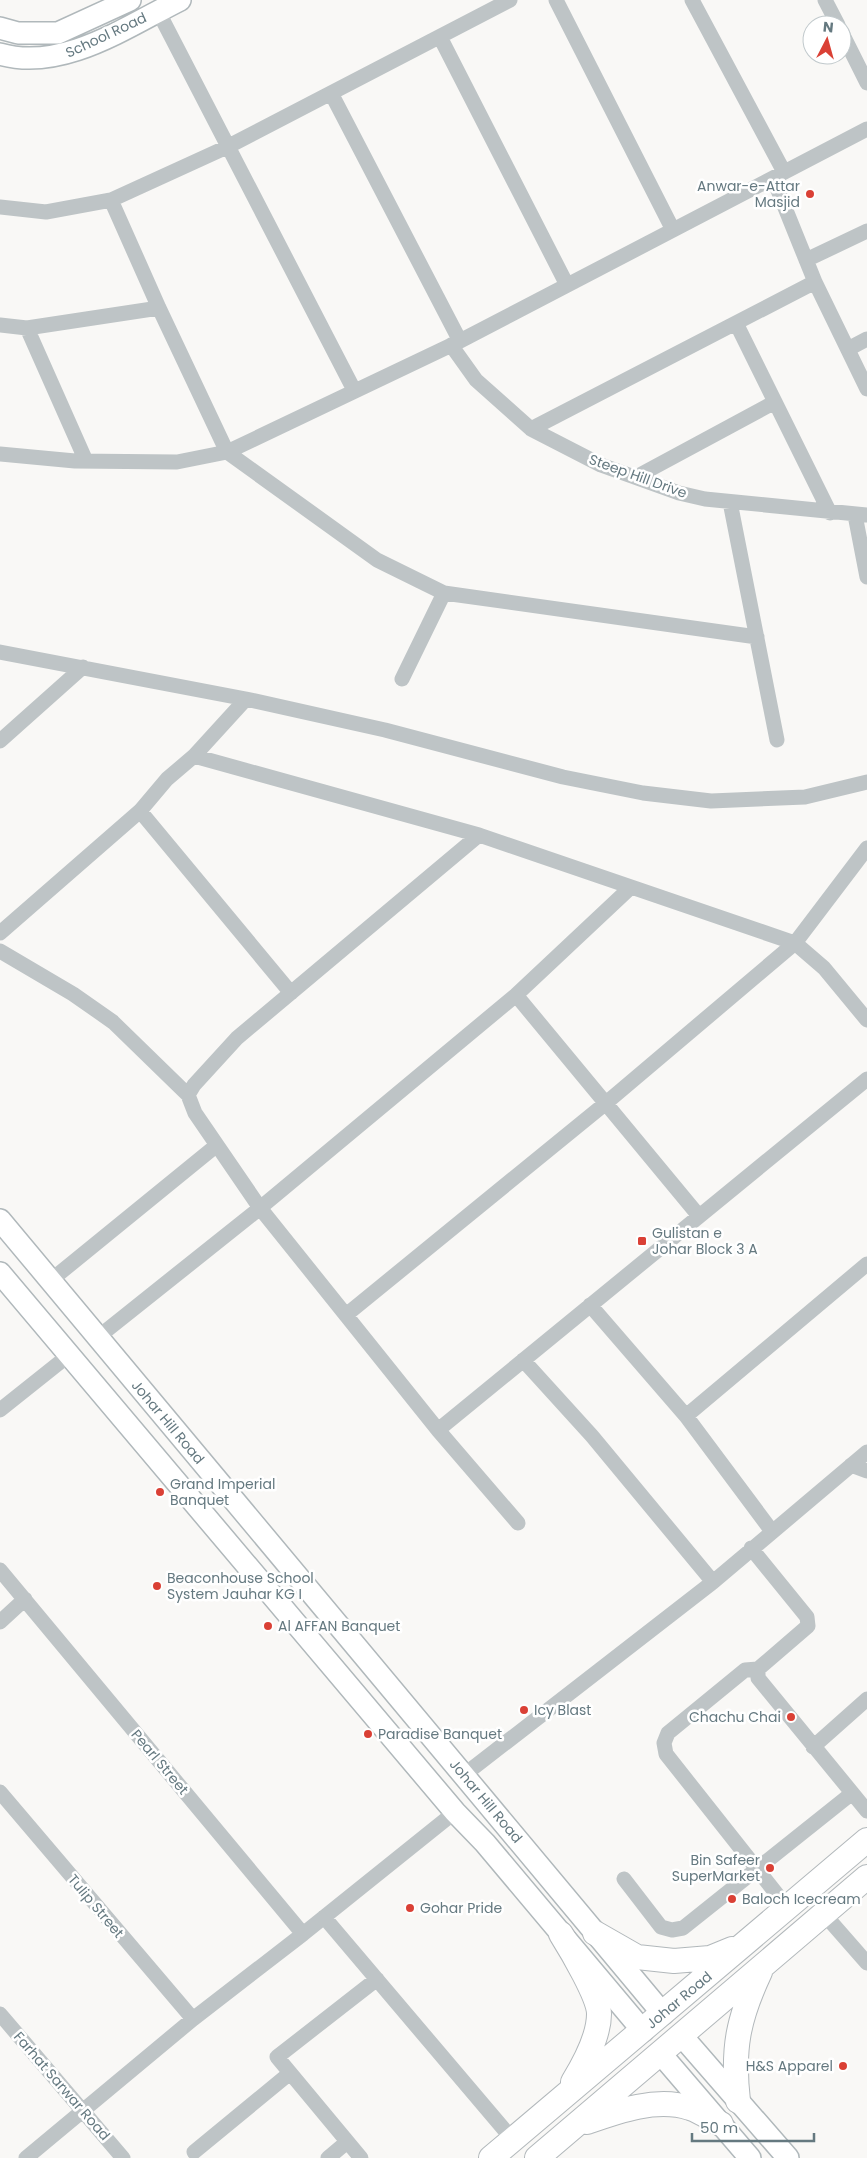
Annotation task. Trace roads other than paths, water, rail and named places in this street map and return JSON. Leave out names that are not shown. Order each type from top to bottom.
[{"type":"main road","name":"Johar Road","points":[[491,2158],[867,1840]]},
{"type":"main road","name":"Johar Road","points":[[537,2158],[867,1877]]},
{"type":"main road","points":[[595,1933],[637,1957],[674,1961],[710,1958],[745,1944]]},
{"type":"main road","points":[[561,1934],[583,1972],[599,2014],[590,2052],[566,2095]]},
{"type":"main road","points":[[738,2101],[734,2070],[736,2038],[747,2001],[763,1966]]},
{"type":"main road","points":[[573,2127],[615,2112],[659,2104],[690,2108],[721,2124]]},
{"type":"street","name":"School Road","points":[[0,54],[46,59],[74,52],[180,0]]},
{"type":"street","points":[[0,207],[46,212],[112,200],[227,147],[510,0]]},
{"type":"street","points":[[556,0],[673,230]]},
{"type":"street","points":[[692,0],[779,175],[806,260],[815,282],[867,389]]},
{"type":"street","points":[[825,0],[833,15]]},
{"type":"street","name":"School Road","points":[[0,28],[18,33],[58,33],[127,1]]},
{"type":"street","points":[[158,11],[354,390]]},
{"type":"street","points":[[440,36],[567,285]]},
{"type":"street","points":[[852,53],[867,83]]},
{"type":"street","name":"Steep Hill Drive","points":[[331,93],[455,343],[476,380],[531,429],[601,465],[679,493],[704,499],[861,515]]},
{"type":"street","points":[[0,454],[86,461],[177,462],[227,452],[455,343],[867,129]]},
{"type":"street","points":[[112,200],[159,308],[227,452],[377,560],[444,593],[757,637]]},
{"type":"street","points":[[806,260],[867,231]]},
{"type":"street","points":[[531,429],[815,282]]},
{"type":"street","points":[[0,325],[27,328],[159,308]]},
{"type":"street","points":[[736,322],[830,513]]},
{"type":"street","points":[[27,328],[86,461]]},
{"type":"street","points":[[848,349],[867,339]]},
{"type":"street","points":[[636,477],[775,402]]},
{"type":"street","points":[[730,502],[777,740]]},
{"type":"street","points":[[861,515],[867,577]]},
{"type":"street","points":[[402,679],[444,593]]},
{"type":"street","points":[[0,652],[246,699],[385,730],[563,776],[643,793],[711,801],[806,797],[867,782]]},
{"type":"street","points":[[0,741],[83,667]]},
{"type":"street","points":[[0,934],[140,812],[168,779],[194,756],[246,699]]},
{"type":"street","points":[[194,756],[478,835],[795,944],[824,968],[867,1020]]},
{"type":"street","points":[[140,812],[291,993]]},
{"type":"street","points":[[188,1095],[194,1085],[237,1038],[478,835]]},
{"type":"street","points":[[346,1315],[606,1103],[795,944],[867,848]]},
{"type":"street","points":[[97,1338],[260,1208],[516,995],[630,888]]},
{"type":"street","points":[[0,951],[73,994],[113,1022],[188,1095],[194,1112],[260,1208],[438,1430],[518,1522]]},
{"type":"street","points":[[516,995],[698,1216]]},
{"type":"street","points":[[438,1430],[867,1079]]},
{"type":"street","points":[[50,1281],[217,1145]]},
{"type":"street","name":"Johar Hill Road","points":[[0,1220],[663,2014]]},
{"type":"street","points":[[686,1416],[867,1264]]},
{"type":"street","name":"Johar Hill Road","points":[[0,1273],[643,2031]]},
{"type":"street","points":[[590,1305],[686,1416],[771,1530]]},
{"type":"street","points":[[0,1410],[69,1355]]},
{"type":"street","points":[[524,1360],[592,1436],[713,1582]]},
{"type":"street","points":[[464,1775],[713,1582],[771,1530],[867,1452]]},
{"type":"street","points":[[851,1465],[867,1472]]},
{"type":"street","points":[[750,1548],[808,1617],[808,1626],[758,1669],[745,1670],[668,1733],[664,1743],[666,1754],[755,1869],[787,1907]]},
{"type":"street","name":"Pearl Street","points":[[0,1570],[303,1934]]},
{"type":"street","points":[[0,1622],[25,1599]]},
{"type":"street","points":[[758,1669],[758,1678],[851,1794],[867,1811]]},
{"type":"street","points":[[813,1747],[867,1699]]},
{"type":"street","name":"Tulip Street","points":[[0,1792],[193,2019]]},
{"type":"street","points":[[624,1879],[661,1926],[672,1930],[683,1928],[851,1794]]},
{"type":"street","points":[[26,2158],[193,2019],[456,1812]]},
{"type":"street","points":[[537,1905],[555,1885]]},
{"type":"street","points":[[824,1914],[867,1963]]},
{"type":"street","points":[[324,1917],[513,2140]]},
{"type":"street","points":[[361,2158],[277,2057],[377,1979]]},
{"type":"street","name":"Farhat Sarwar Road","points":[[0,2014],[123,2158]]},
{"type":"street","points":[[681,2035],[788,2158]]},
{"type":"street","points":[[660,2053],[750,2158]]},
{"type":"street","points":[[193,2156],[290,2073]]},
{"type":"street","points":[[328,2158],[347,2142]]},
{"type":"place","name":"Anwar-e-Attar Masjid","points":[[810,194]]},
{"type":"place","name":"Gulistan e Johar Block 3 A","points":[[642,1241]]},
{"type":"place","name":"Grand Imperial Banquet","points":[[160,1492]]},
{"type":"place","name":"Beaconhouse School System Jauhar KG I","points":[[157,1586]]},
{"type":"place","name":"Al AFFAN Banquet","points":[[268,1626]]},
{"type":"place","name":"Icy Blast","points":[[524,1710]]},
{"type":"place","name":"Chachu Chai","points":[[791,1717]]},
{"type":"place","name":"Paradise Banquet","points":[[368,1734]]},
{"type":"place","name":"Bin Safeer SuperMarket","points":[[770,1868]]},
{"type":"place","name":"Baloch Icecream","points":[[732,1899]]},
{"type":"place","name":"Gohar Pride","points":[[410,1908]]},
{"type":"place","name":"H&S Apparel","points":[[843,2066]]}]
